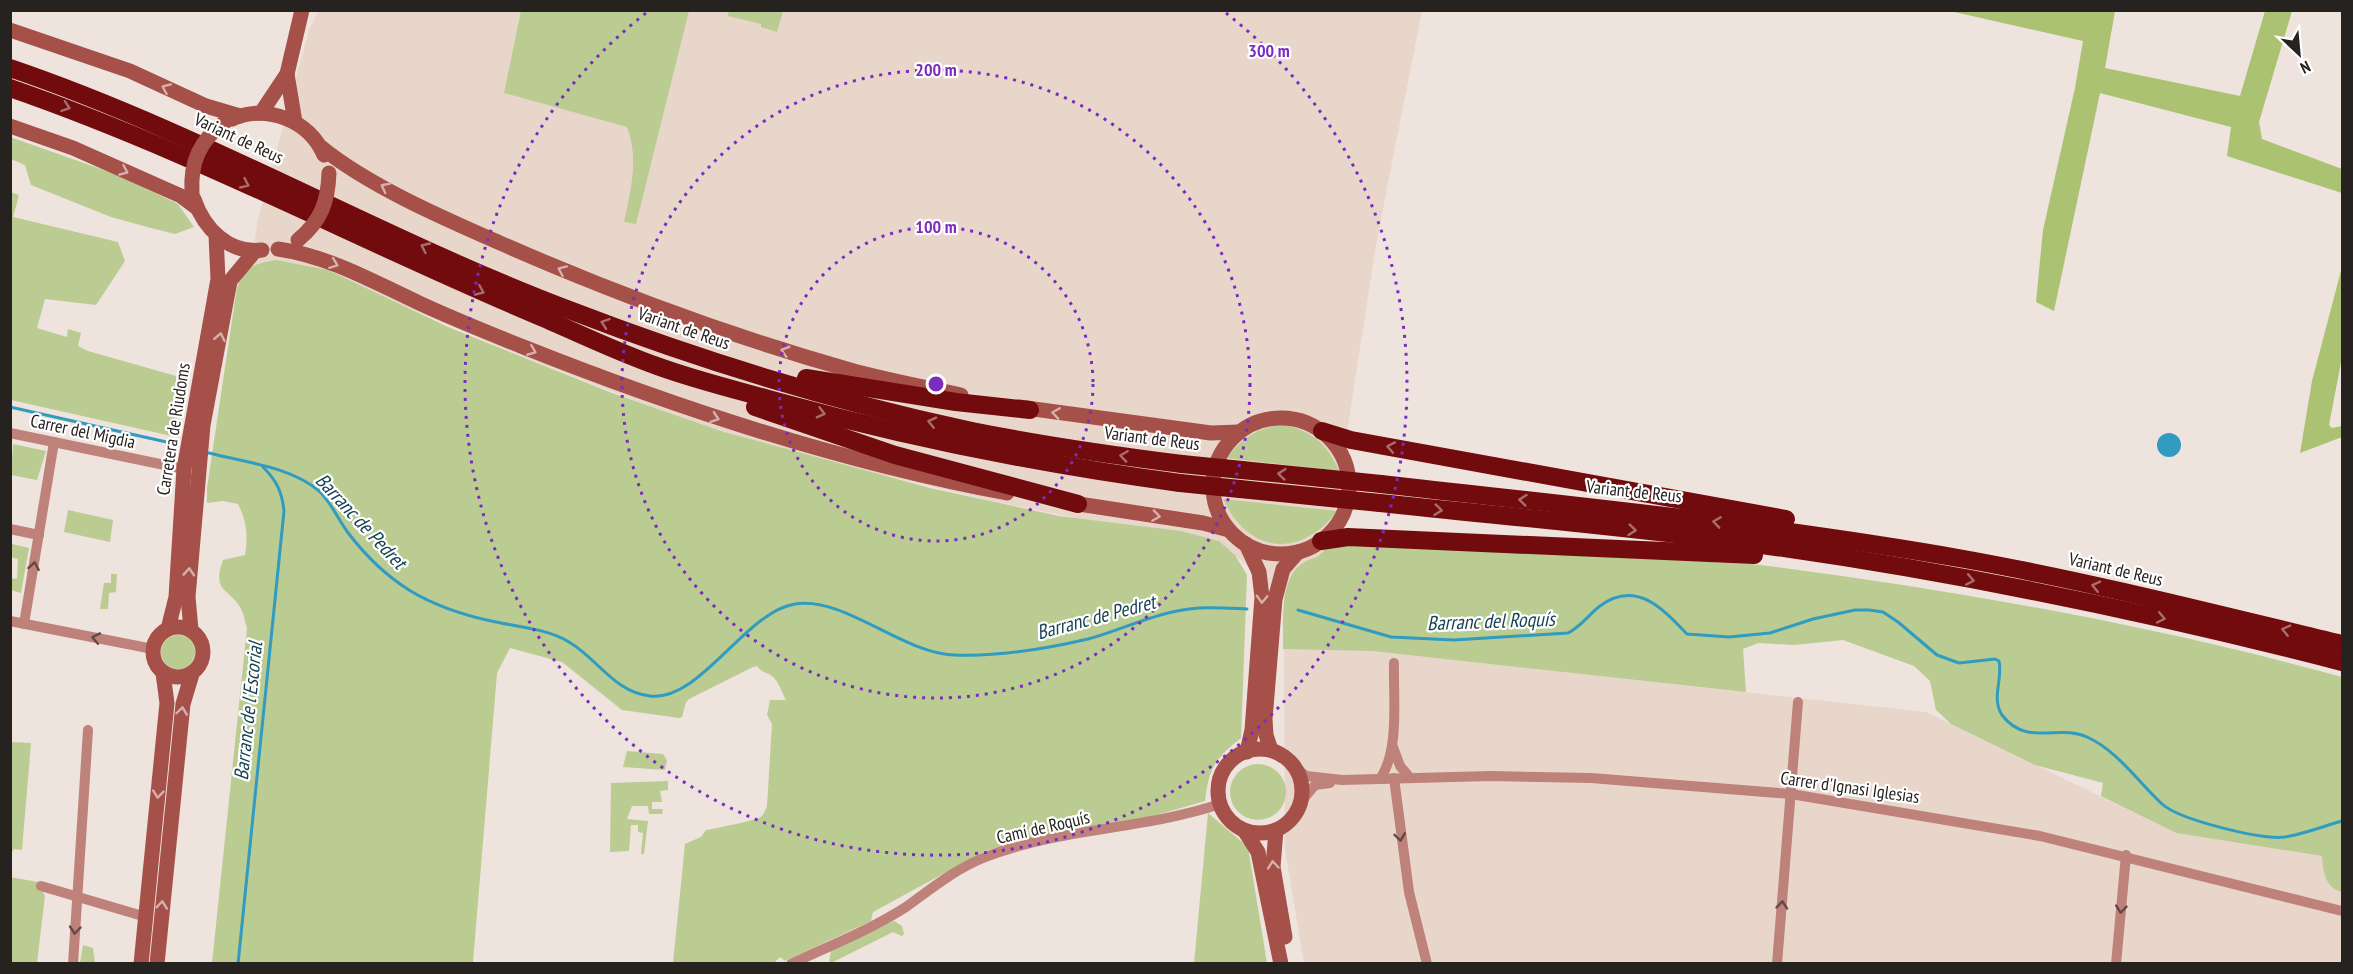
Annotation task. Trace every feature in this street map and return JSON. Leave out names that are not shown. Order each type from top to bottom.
[{"type":"highway","name":"Variant de Reus","points":[[10,68],[79,92],[188,137],[455,261],[571,311],[763,378],[870,407],[973,431],[1074,450],[1182,464],[1670,516],[1963,559],[2055,576],[2343,644]]},
{"type":"highway","points":[[10,88],[75,110],[183,156],[454,281],[657,366],[865,425],[963,448],[1073,468],[1180,483],[1718,540],[1930,572],[2086,602],[2343,662]]},
{"type":"highway","points":[[643,336],[823,382],[1030,410]]},
{"type":"highway","points":[[657,366],[688,386],[895,455],[1078,504]]},
{"type":"highway","points":[[1322,431],[1374,444],[1892,538],[1963,559]]},
{"type":"highway","points":[[1321,541],[1348,537],[1764,555],[1818,563],[1930,572]]},
{"type":"street","points":[[261,113],[287,74],[302,10]]},
{"type":"street","points":[[298,32],[308,10]]},
{"type":"street","points":[[10,30],[130,71],[206,106],[240,116]]},
{"type":"street","points":[[287,74],[295,122]]},
{"type":"street","points":[[1229,530],[1203,523],[974,487],[751,430],[628,388],[482,331],[351,271],[303,253],[278,249],[255,251],[236,247],[216,235],[197,208],[192,193],[193,169],[197,153],[212,132],[225,122],[240,116],[261,113],[295,122],[343,165],[466,228],[573,275],[673,314],[852,371],[1030,410],[1211,433],[1239,432],[1268,419],[1284,418],[1304,422],[1322,431],[1344,458],[1350,480],[1343,514],[1321,541],[1298,552],[1283,569],[1275,599],[1265,719],[1266,735],[1271,750]]},
{"type":"street","points":[[10,126],[73,148],[181,196],[197,208]]},
{"type":"street","points":[[278,249],[298,240],[312,228],[320,217],[329,189],[329,172],[321,147]]},
{"type":"street","name":"Carretera de Riudoms","points":[[168,629],[176,597],[184,469],[218,279],[216,235]]},
{"type":"street","name":"Carretera de Riudoms","points":[[191,630],[188,597],[203,424],[230,281],[255,251]]},
{"type":"street","points":[[1239,432],[1223,450],[1214,473],[1214,497],[1222,520],[1229,530],[1246,544],[1271,553],[1298,552]]},
{"type":"street","name":"Carrer del Migdia","points":[[10,433],[184,469]]},
{"type":"street","points":[[24,624],[54,442]]},
{"type":"street","points":[[10,529],[39,534]]},
{"type":"street","points":[[1246,544],[1259,572],[1262,597],[1252,730],[1247,752]]},
{"type":"street","points":[[10,621],[153,649]]},
{"type":"street","points":[[141,963],[168,703],[163,673],[157,666],[153,649],[157,638],[168,629],[181,627],[191,630],[199,637],[204,654],[202,662],[192,674],[183,704],[157,963]]},
{"type":"street","points":[[1380,779],[1388,767],[1393,747],[1394,663]]},
{"type":"street","points":[[163,673],[180,678],[192,674]]},
{"type":"street","points":[[1777,963],[1798,702]]},
{"type":"street","points":[[72,963],[88,730]]},
{"type":"street","points":[[1393,747],[1400,766],[1410,778]]},
{"type":"street","points":[[1271,750],[1286,758],[1293,766],[1300,781],[1299,804],[1285,824],[1276,830],[1258,833],[1244,830],[1228,819],[1220,804],[1218,786],[1225,768],[1235,758],[1247,752],[1271,750]]},
{"type":"street","name":"Carrer d'Ignasi Iglesias","points":[[1293,766],[1306,776],[1342,780],[1591,778],[1791,794],[1953,819],[2126,855],[2343,911]]},
{"type":"street","points":[[1394,778],[1405,872],[1426,963]]},
{"type":"street","name":"Carrer d'Ignasi Iglesias","points":[[1299,804],[1315,785],[1342,780]]},
{"type":"street","name":"Camí de Roquís","points":[[791,963],[867,928],[905,907],[954,873],[982,859],[1016,847],[1078,834],[1142,825],[1220,804]]},
{"type":"street","points":[[1244,830],[1258,852],[1281,963]]},
{"type":"street","points":[[1276,830],[1272,850],[1273,867],[1291,963]]},
{"type":"street","points":[[2116,963],[2126,855]]},
{"type":"street","points":[[41,886],[146,917]]},
{"type":"shaded area","points":[[318,11],[1422,11],[1377,239],[1329,547],[1372,651],[1926,712],[2176,833],[2322,856],[2323,866],[2337,891],[2342,892],[2342,963],[1304,963],[1285,849],[1284,650],[1289,603],[1219,541],[1181,531],[1076,518],[827,462],[721,431],[641,403],[387,299],[328,270],[251,268],[258,219],[309,30]]},
{"type":"green space","points":[[729,10],[783,11],[777,32],[761,27],[761,24],[728,16]]},
{"type":"green space","points":[[521,11],[689,11],[636,224],[624,222],[633,162],[631,139],[627,127],[504,93]]},
{"type":"green space","points":[[1950,11],[2115,11],[2105,68],[2240,96],[2265,11],[2292,11],[2259,122],[2262,139],[2342,169],[2342,193],[2227,156],[2231,127],[2100,93],[2054,311],[2036,302],[2043,230],[2075,88],[2083,41]]},
{"type":"green space","points":[[10,137],[118,175],[178,204],[194,227],[175,234],[151,228],[111,217],[31,185],[25,165],[11,159]]},
{"type":"green space","points":[[10,192],[19,195],[13,217],[118,242],[125,261],[96,305],[45,299],[37,328],[67,337],[68,329],[81,333],[78,346],[88,351],[183,378],[176,426],[179,427],[176,437],[11,400]]},
{"type":"green space","points":[[276,260],[328,270],[448,327],[612,393],[724,432],[930,488],[1059,516],[1181,531],[1219,541],[1235,555],[1247,575],[1241,738],[1219,758],[1211,772],[1205,801],[1150,817],[1008,844],[985,851],[873,912],[871,921],[785,961],[780,957],[774,963],[673,963],[685,844],[701,837],[706,830],[759,818],[767,806],[772,724],[767,715],[770,700],[786,700],[779,685],[771,675],[757,666],[753,667],[689,699],[682,717],[679,718],[622,710],[562,662],[510,648],[497,673],[473,962],[667,963],[212,963],[247,628],[237,602],[223,589],[219,579],[223,560],[245,555],[246,535],[243,516],[238,504],[223,501],[207,503],[207,488],[237,287],[247,270]]},
{"type":"green space","points":[[2342,267],[2342,357],[2329,425],[2332,428],[2342,426],[2342,437],[2300,453],[2312,381]]},
{"type":"green space","points":[[1287,425],[1319,441],[1330,454],[1339,471],[1227,458],[1246,438],[1260,430]]},
{"type":"green space","points":[[13,444],[46,451],[37,480],[11,475]]},
{"type":"green space","points":[[1223,499],[1337,511],[1323,527],[1308,537],[1292,543],[1276,544],[1261,540],[1246,531]]},
{"type":"green space","points":[[68,510],[113,520],[110,542],[64,532]]},
{"type":"green space","points":[[12,544],[29,548],[21,593],[11,590],[11,578],[17,579],[18,559],[11,557]]},
{"type":"green space","points":[[1353,544],[1752,564],[1901,585],[2049,610],[2196,640],[2342,677],[2342,892],[2328,883],[2322,856],[2176,833],[2101,796],[2103,783],[2035,765],[1951,724],[1936,710],[1930,681],[1914,666],[1843,640],[1794,645],[1758,643],[1743,649],[1746,692],[1372,651],[1283,649],[1283,609],[1288,583],[1294,572],[1302,564],[1329,547]]},
{"type":"green space","points":[[111,574],[117,574],[116,592],[109,593],[108,609],[100,609],[104,583],[111,583]]},
{"type":"green space","points":[[178,635],[190,640],[195,652],[190,664],[178,669],[166,664],[161,652],[166,640]]},
{"type":"green space","points":[[10,742],[31,743],[22,850],[14,849],[11,853]]},
{"type":"green space","points":[[627,751],[663,754],[667,760],[665,770],[623,767]]},
{"type":"green space","points":[[1258,764],[1269,766],[1278,772],[1284,781],[1286,792],[1284,803],[1278,812],[1269,818],[1258,820],[1247,818],[1238,812],[1232,803],[1230,792],[1232,781],[1238,772],[1247,766]]},
{"type":"green space","points":[[668,781],[668,790],[660,791],[662,802],[652,802],[652,809],[663,809],[662,814],[649,814],[648,806],[632,806],[627,819],[648,821],[644,854],[641,854],[643,833],[638,832],[638,825],[631,825],[629,851],[610,852],[611,783]]},
{"type":"green space","points":[[1208,813],[1248,847],[1267,963],[1194,964]]},
{"type":"green space","points":[[10,877],[38,882],[45,896],[37,963],[11,963]]},
{"type":"green space","points":[[894,921],[902,926],[904,934],[902,936],[893,932],[829,964],[831,950]]},
{"type":"green space","points":[[83,945],[93,948],[95,963],[80,963]]},
{"type":"water","points":[[2169,433],[2174,434],[2180,440],[2180,450],[2174,456],[2169,457],[2164,456],[2158,450],[2157,445],[2158,440],[2164,434]]},
{"type":"waterway","name":"Barranc de Pedret","points":[[10,407],[171,443]]},
{"type":"waterway","name":"Barranc de Pedret","points":[[209,453],[267,466],[308,483],[324,496],[349,534],[369,557],[392,578],[419,596],[440,606],[485,620],[543,631],[561,638],[579,649],[616,682],[637,693],[650,696],[669,694],[687,685],[705,672],[758,623],[776,610],[795,604],[814,604],[833,608],[914,645],[934,652],[954,655],[1021,652],[1072,643],[1186,609],[1247,609]]},
{"type":"waterway","name":"Barranc de l'Escorial","points":[[238,964],[284,511],[278,487],[263,467]]},
{"type":"waterway","name":"Barranc del Roquís","points":[[1298,610],[1391,637],[1454,640],[1568,633],[1600,606],[1613,598],[1625,595],[1648,600],[1668,615],[1687,634],[1729,637],[1770,633],[1813,619],[1855,610],[1883,612],[1937,655],[1959,663],[1995,659],[1999,661],[1997,702],[2002,715],[2011,725],[2032,733],[2065,733],[2087,737],[2108,750],[2162,804],[2171,810],[2221,828],[2274,837],[2292,836],[2342,821]]}]
